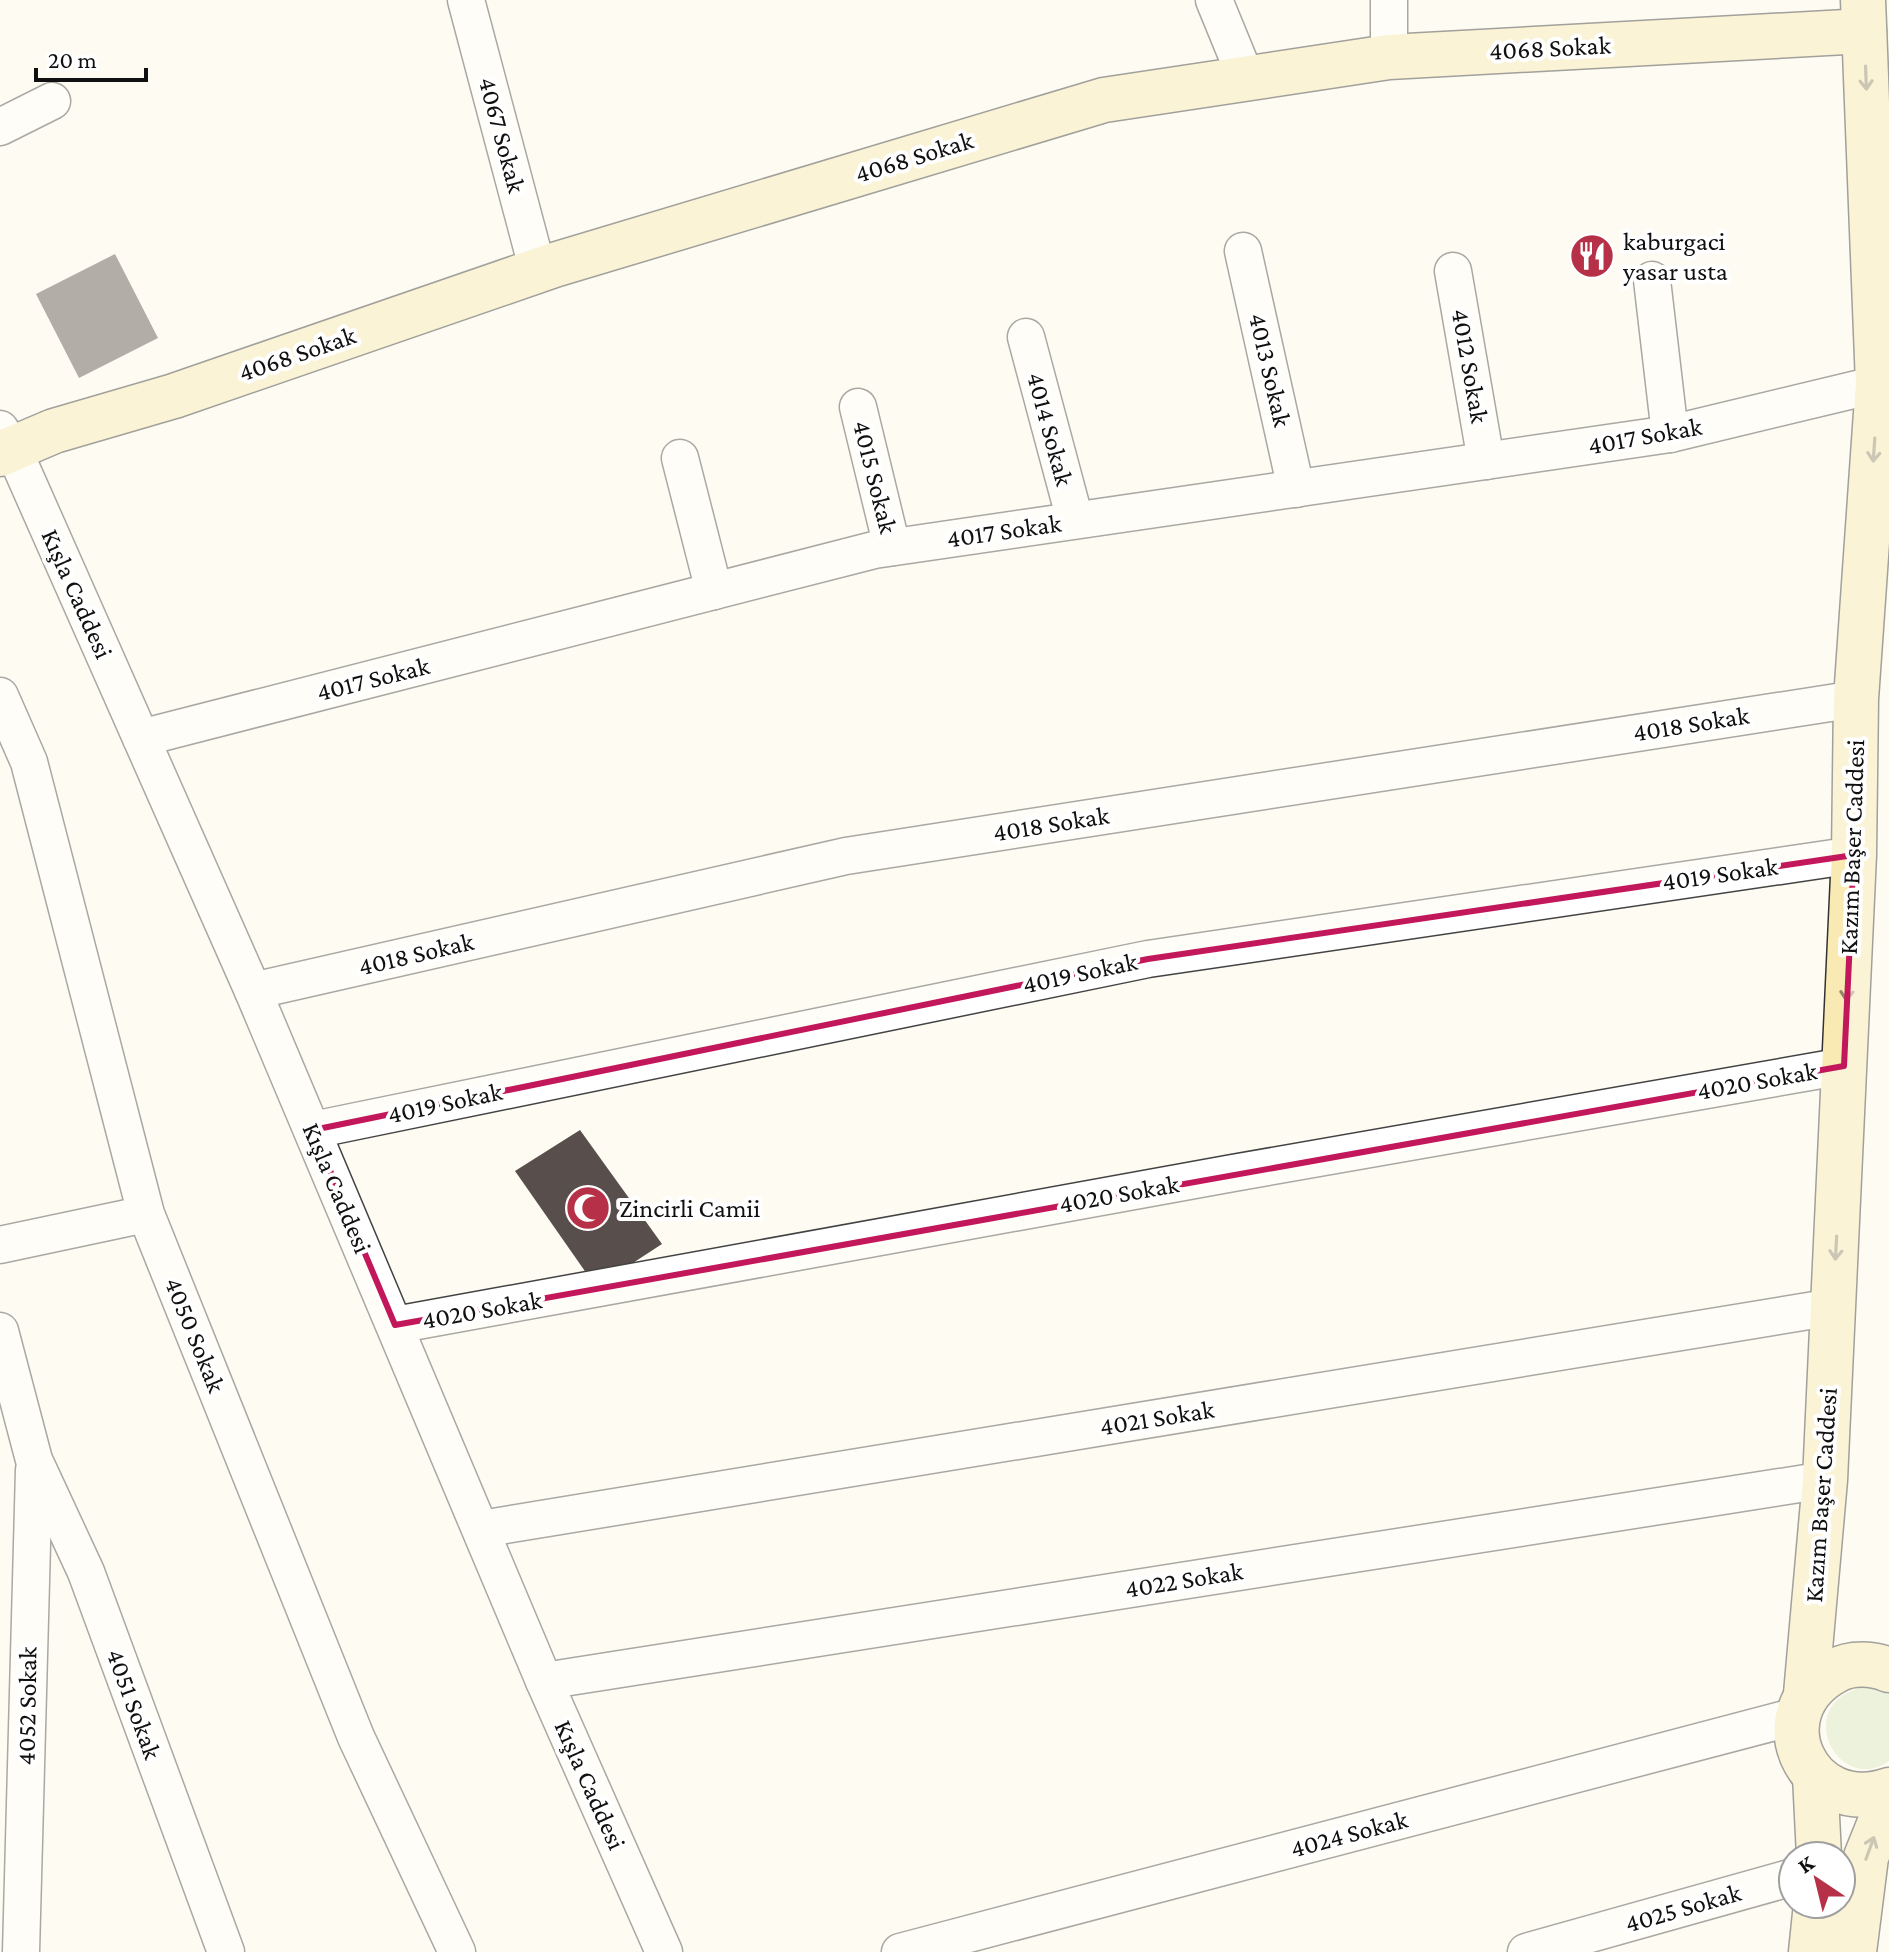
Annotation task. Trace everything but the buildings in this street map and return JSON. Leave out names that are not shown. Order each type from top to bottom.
[{"type":"main road","name":"4068 Sokak","points":[[4,444],[174,396],[538,271],[1104,100],[1389,57],[1863,16]]},
{"type":"main road","name":"Kazım Başer Caddesi","points":[[1818,1840],[1815,1776],[1802,1758],[1796,1737],[1825,1480],[1854,855],[1856,699],[1878,384],[1863,16]]},
{"type":"main road","points":[[1802,1705],[1821,1678],[1841,1667],[1863,1664],[1889,1670]]},
{"type":"main road","points":[[1815,1776],[1832,1789],[1852,1795],[1873,1795],[1889,1790]]},
{"type":"main road","points":[[1854,1952],[1866,1857],[1889,1800]]},
{"type":"main road","points":[[1811,1952],[1814,1920]]},
{"type":"street","name":"4067 Sokak","points":[[466,0],[538,271]]},
{"type":"street","points":[[1214,0],[1246,78]]},
{"type":"street","points":[[1389,0],[1389,57]]},
{"type":"street","points":[[0,127],[52,101]]},
{"type":"street","name":"4013 Sokak","points":[[1243,251],[1296,489]]},
{"type":"street","name":"4012 Sokak","points":[[1453,271],[1486,461]]},
{"type":"street","points":[[1652,280],[1670,434]]},
{"type":"street","name":"4014 Sokak","points":[[1026,337],[1075,520]]},
{"type":"street","name":"4017 Sokak","points":[[141,738],[892,547],[1670,434],[1878,384]]},
{"type":"street","name":"4015 Sokak","points":[[858,407],[892,547]]},
{"type":"street","name":"Kışla Caddesi","points":[[4,444],[141,738],[253,991],[544,1681],[664,1952]]},
{"type":"street","points":[[680,458],[714,591]]},
{"type":"street","name":"4050 Sokak","points":[[0,696],[29,762],[146,1214],[356,1737],[457,1952]]},
{"type":"street","name":"4018 Sokak","points":[[253,991],[846,856],[1856,699]]},
{"type":"street","name":"4019 Sokak","points":[[313,1130],[1148,959],[1854,855]]},
{"type":"street","name":"4020 Sokak","points":[[395,1325],[1248,1170],[1844,1066]]},
{"type":"street","points":[[0,1245],[146,1214]]},
{"type":"street","name":"4021 Sokak","points":[[481,1529],[1833,1307]]},
{"type":"street","points":[[0,1331],[34,1460]]},
{"type":"street","name":"4052 Sokak","points":[[21,1952],[34,1460]]},
{"type":"street","name":"4051 Sokak","points":[[34,1460],[86,1572],[226,1952]]},
{"type":"street","name":"4022 Sokak","points":[[544,1681],[1825,1480]]},
{"type":"street","name":"4024 Sokak","points":[[900,1952],[1802,1705]]},
{"type":"street","name":"4025 Sokak","points":[[1526,1952],[1777,1881]]},
{"type":"highlighted area","points":[[1854,855],[1844,1066],[395,1325],[313,1130],[1148,959]]},
{"type":"green space","points":[[1864,1687],[1889,1694],[1889,1761],[1870,1769],[1853,1767],[1839,1758],[1830,1744],[1826,1727],[1830,1710],[1842,1696]]},
{"type":"place","name":"kaburgaci yasar usta","points":[[1592,256]]},
{"type":"place","name":"Zincirli Camii","points":[[588,1208]]}]
